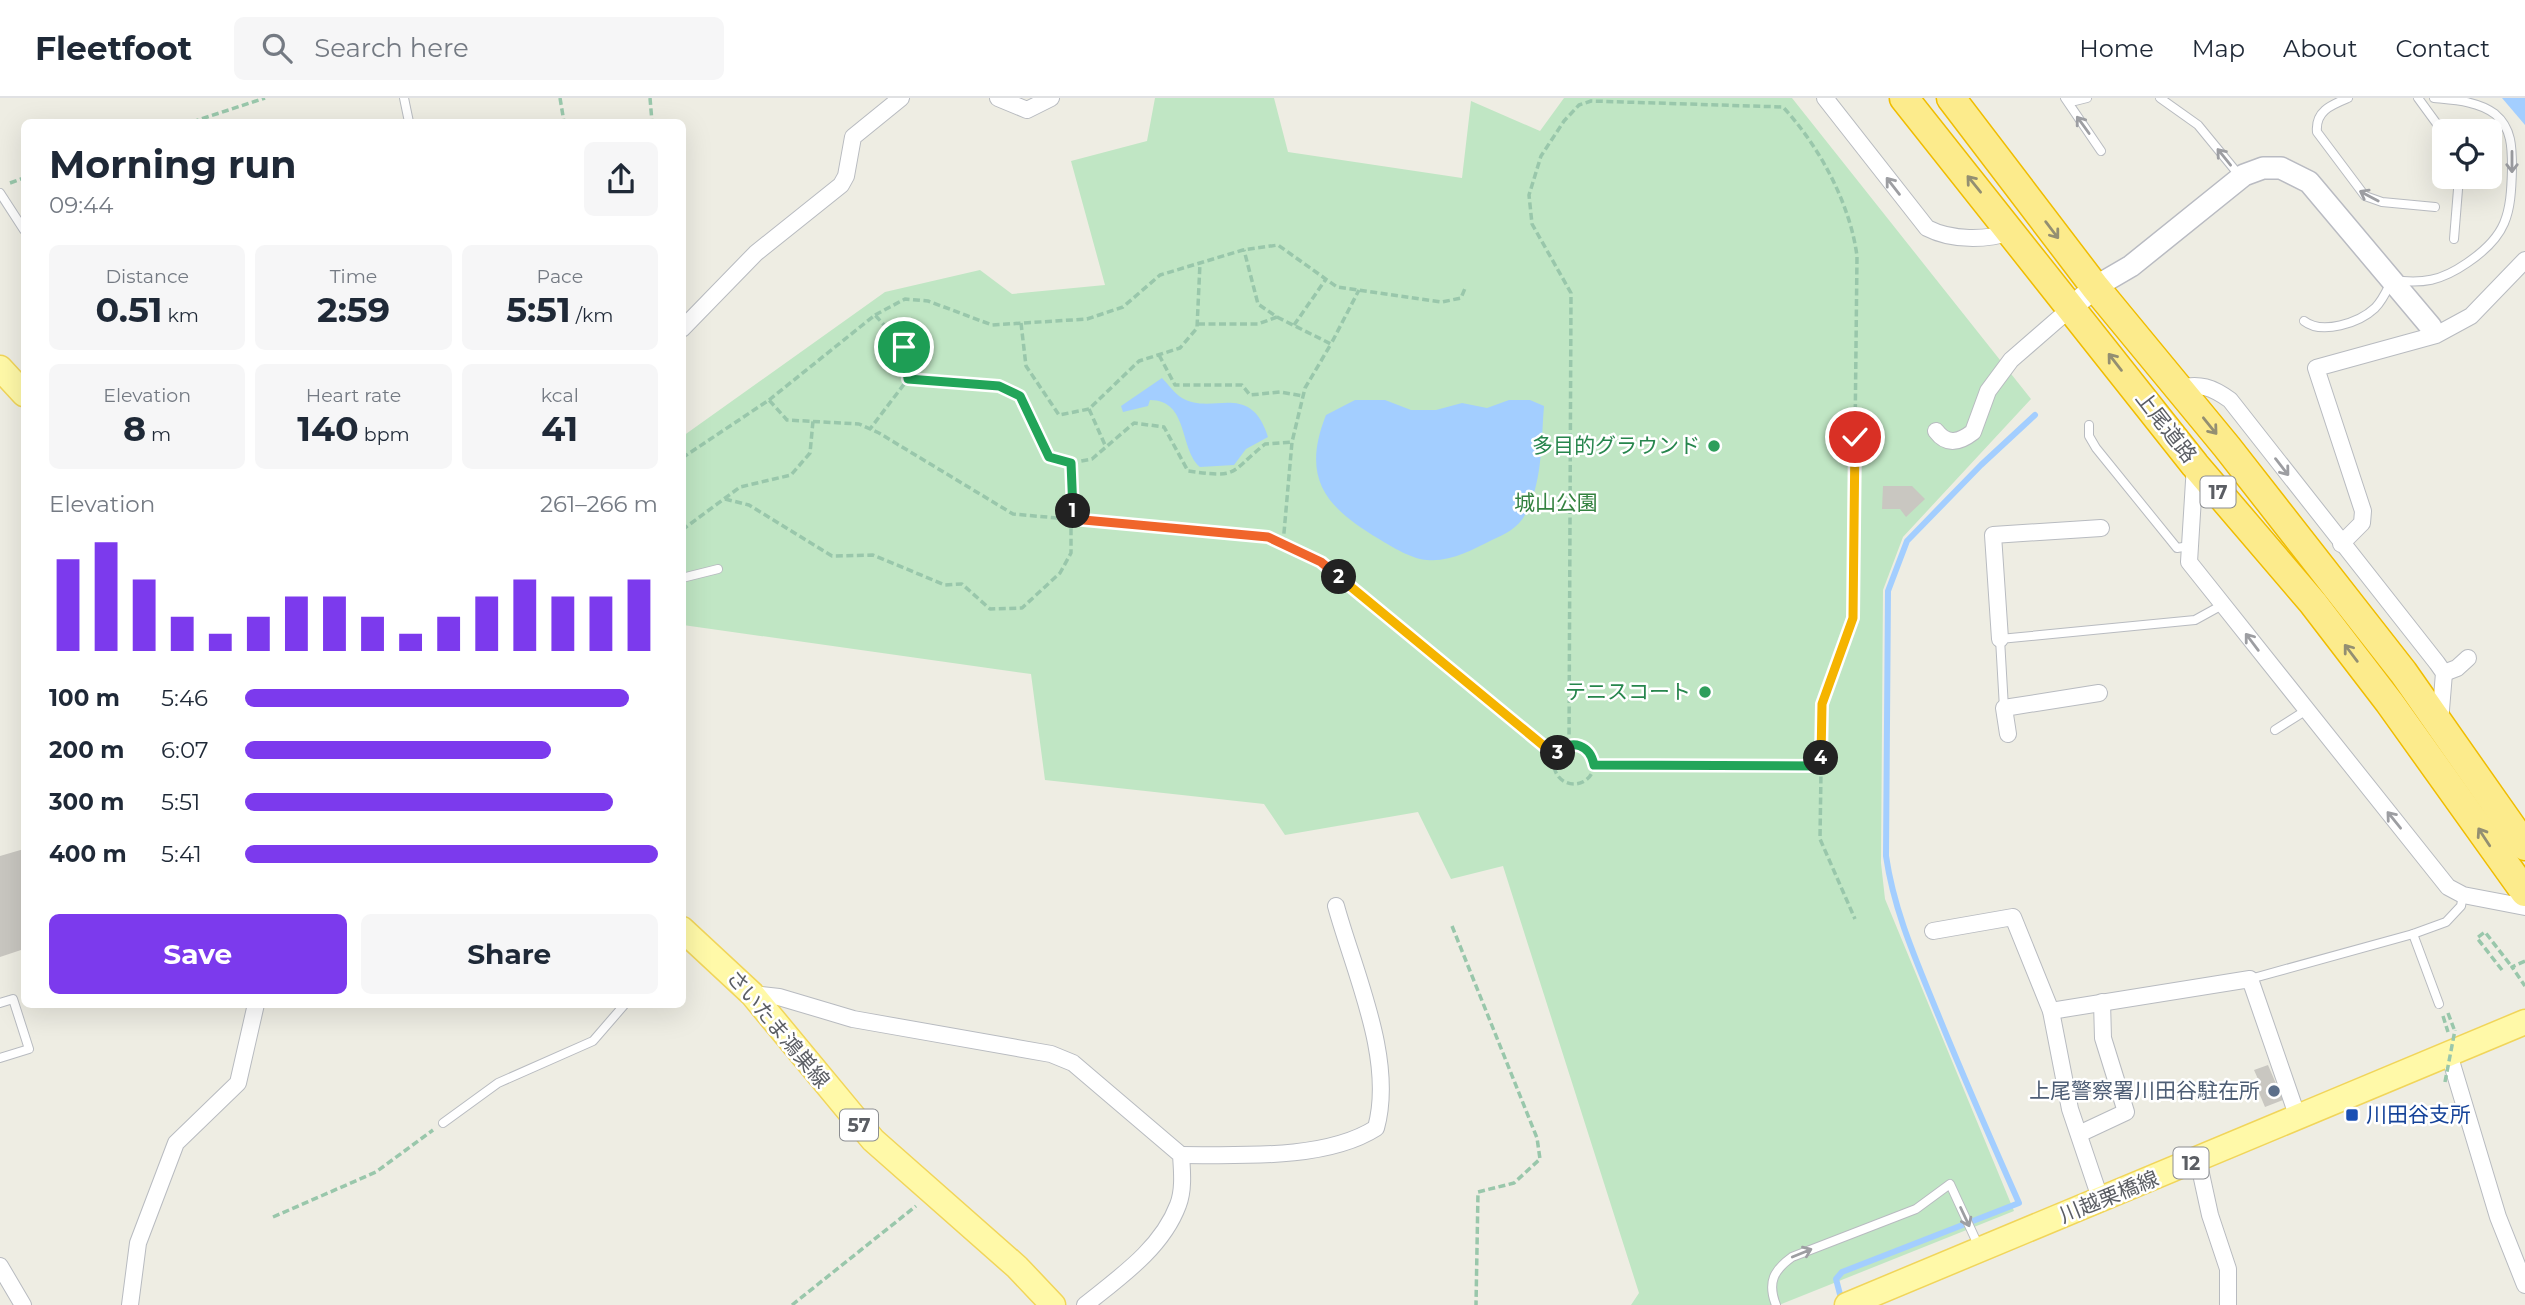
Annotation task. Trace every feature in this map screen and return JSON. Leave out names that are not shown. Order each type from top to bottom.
[{"type":"highway","name":"上尾道路","points":[[1904,98],[2195,465],[2313,603],[2389,702],[2525,892]]},
{"type":"highway","name":"上尾道路","points":[[1951,98],[2095,287],[2178,388],[2440,722],[2525,846]]},
{"type":"main road","points":[[0,368],[21,391]]},
{"type":"main road","name":"さいたま鴻巣線","points":[[686,932],[752,994],[849,1114],[931,1194],[1017,1266],[1053,1305]]},
{"type":"main road","name":"川越栗橋線","points":[[1851,1303],[2298,1118],[2451,1040],[2525,1022]]},
{"type":"street","points":[[686,325],[756,253],[841,185],[846,176],[853,137],[901,98]]},
{"type":"street","points":[[999,98],[1027,110],[1051,98]]},
{"type":"street","points":[[1825,98],[1927,228],[1936,233],[1991,239],[2012,232]]},
{"type":"street","points":[[1936,431],[1946,440],[1955,441],[1973,432],[1988,391],[2011,360],[2095,287],[2131,266],[2253,170],[2272,167],[2300,175],[2318,191],[2431,327]]},
{"type":"street","points":[[2342,544],[2362,523],[2363,512],[2316,368],[2436,335],[2471,316],[2525,260]]},
{"type":"street","points":[[2178,388],[2195,384],[2215,389],[2230,400],[2444,673],[2440,722]]},
{"type":"street","points":[[2195,465],[2189,562],[2305,711],[2448,887],[2463,895],[2525,907]]},
{"type":"street","points":[[2000,639],[1993,535],[2101,528]]},
{"type":"street","points":[[2444,673],[2457,668],[2468,658]]},
{"type":"street","points":[[2008,734],[2004,708],[2099,693]]},
{"type":"street","points":[[752,994],[779,997],[853,1019],[1051,1054],[1073,1063],[1181,1155],[1307,1150],[1357,1140],[1376,1128],[1381,1109],[1373,1021],[1353,969],[1336,906]]},
{"type":"street","points":[[1933,931],[2013,917],[2051,1010],[2070,1109],[2101,1201]]},
{"type":"street","points":[[2051,1010],[2250,979],[2298,1118]]},
{"type":"street","points":[[2079,1134],[2126,1112],[2103,1038],[2102,1002]]},
{"type":"street","points":[[130,1305],[138,1243],[176,1143],[238,1083],[255,1008]]},
{"type":"street","points":[[2451,1040],[2498,1217],[2525,1285]]},
{"type":"street","points":[[1085,1305],[1144,1256],[1163,1230],[1179,1204],[1181,1155]]},
{"type":"street","points":[[2198,1160],[2210,1215],[2228,1269],[2228,1305]]},
{"type":"street","points":[[0,1266],[23,1305]]},
{"type":"lane","points":[[404,98],[409,119]]},
{"type":"lane","points":[[2066,98],[2075,101],[2087,98]]},
{"type":"lane","points":[[2066,98],[2101,151]]},
{"type":"lane","points":[[2160,98],[2191,118],[2241,177]]},
{"type":"lane","points":[[2346,98],[2322,111],[2316,124],[2317,132],[2359,192],[2382,202],[2435,207]]},
{"type":"lane","points":[[2418,98],[2433,119]]},
{"type":"lane","points":[[2304,321],[2315,327],[2328,327],[2357,319],[2376,307],[2392,280],[2431,282],[2461,267],[2487,249],[2502,229],[2510,199],[2512,146],[2507,129],[2487,109],[2468,102],[2434,98]]},
{"type":"lane","points":[[2454,239],[2458,189]]},
{"type":"lane","points":[[0,193],[21,225]]},
{"type":"lane","points":[[2089,425],[2089,436],[2096,448],[2177,548],[2189,546]]},
{"type":"lane","points":[[686,577],[718,569]]},
{"type":"lane","points":[[2004,708],[2000,639],[2195,620],[2224,604]]},
{"type":"lane","points":[[2274,730],[2305,711]]},
{"type":"lane","points":[[2250,979],[2413,934],[2450,918],[2462,906],[2463,895]]},
{"type":"lane","points":[[2413,934],[2442,1003]]},
{"type":"lane","points":[[0,1003],[13,999],[29,1049],[0,1058]]},
{"type":"lane","points":[[443,1123],[498,1083],[593,1041],[622,1008]]},
{"type":"lane","points":[[1776,1305],[1771,1282],[1777,1268],[1792,1257],[1916,1209],[1950,1184],[1980,1250]]},
{"type":"path","points":[[201,119],[265,98]]},
{"type":"path","points":[[560,98],[564,119]]},
{"type":"path","points":[[650,98],[652,119]]},
{"type":"path","points":[[1569,745],[1571,293],[1532,224],[1529,195],[1541,156],[1564,121],[1580,105],[1591,101],[1783,107],[1811,141],[1844,208],[1854,236],[1857,256],[1853,618],[1822,704],[1820,839],[1855,919]]},
{"type":"path","points":[[0,187],[21,179]]},
{"type":"path","points":[[686,455],[769,400],[875,315],[905,299],[929,301],[992,325],[1087,319],[1123,307],[1160,275],[1243,250],[1278,245],[1337,287],[1442,302],[1461,298],[1466,286]]},
{"type":"path","points":[[1243,250],[1258,304],[1277,317],[1331,344]]},
{"type":"path","points":[[1021,323],[1026,366],[1059,415],[1089,410],[1139,361],[1180,348],[1197,328],[1200,263]]},
{"type":"path","points":[[1294,325],[1326,279]]},
{"type":"path","points":[[1283,544],[1292,442],[1303,396],[1359,290]]},
{"type":"path","points":[[870,429],[908,379],[904,347],[875,315]]},
{"type":"path","points":[[1198,324],[1258,324],[1277,317]]},
{"type":"path","points":[[1160,355],[1175,385],[1242,385],[1250,395],[1280,392],[1303,396]]},
{"type":"path","points":[[908,379],[999,386],[1020,396],[1049,457],[1071,463],[1092,459],[1105,445],[1135,423],[1164,427],[1188,471],[1222,476],[1241,468],[1265,444],[1292,442]]},
{"type":"path","points":[[769,400],[787,420],[859,424],[870,429],[1013,514],[1268,537],[1321,562],[1556,756]]},
{"type":"path","points":[[1089,410],[1105,445]]},
{"type":"path","points":[[686,527],[740,487],[792,475],[810,453],[813,421]]},
{"type":"path","points":[[725,499],[749,505],[832,556],[873,555],[945,585],[962,584],[990,609],[1022,608],[1060,573],[1071,553],[1071,463]]},
{"type":"path","points":[[1569,745],[1582,746],[1588,750],[1594,765],[1588,779],[1574,785],[1566,783],[1555,772],[1556,756],[1569,745]]},
{"type":"path","points":[[1594,765],[1821,766]]},
{"type":"path","points":[[1452,926],[1537,1138],[1540,1158],[1514,1183],[1478,1192],[1476,1305]]},
{"type":"path","points":[[2502,970],[2477,938],[2485,932],[2525,986]]},
{"type":"path","points":[[2512,967],[2525,961]]},
{"type":"path","points":[[2442,1003],[2451,1040]]},
{"type":"path","points":[[2442,1003],[2451,1040],[2445,1082]]},
{"type":"path","points":[[273,1217],[376,1172],[443,1123]]},
{"type":"path","points":[[792,1305],[931,1194]]},
{"type":"green space","name":"城山公園","points":[[1155,98],[1274,98],[1288,152],[1462,178],[1471,101],[1540,131],[1564,98],[1792,98],[2031,399],[1903,537],[1883,590],[1881,863],[1885,899],[2014,1211],[1779,1305],[1631,1305],[1639,1293],[1503,866],[1451,879],[1418,812],[1285,835],[1264,804],[1045,780],[1031,674],[686,625],[686,434],[885,292],[980,270],[1012,294],[1105,285],[1071,161],[1147,141]]},
{"type":"water","points":[[2502,98],[2525,98],[2525,125]]},
{"type":"water","points":[[1162,378],[1179,396],[1194,403],[1241,404],[1251,409],[1268,437],[1246,449],[1234,465],[1200,467],[1193,459],[1182,427],[1171,408],[1162,402],[1150,400],[1148,406],[1123,412],[1121,406]]},
{"type":"water","points":[[1355,400],[1385,400],[1411,410],[1436,410],[1462,403],[1487,408],[1509,400],[1530,400],[1544,406],[1538,476],[1531,502],[1522,520],[1506,533],[1477,548],[1461,555],[1436,560],[1409,555],[1360,527],[1344,515],[1323,489],[1316,456],[1326,415]]},
{"type":"building","points":[[1883,486],[1912,486],[1925,499],[1906,517],[1900,509],[1882,509]]},
{"type":"building","points":[[21,850],[21,950],[0,957],[0,856]]},
{"type":"building","points":[[2268,1065],[2283,1100],[2265,1107],[2254,1081],[2258,1079],[2254,1070]]},
{"type":"waterway","points":[[1842,1302],[1836,1279],[1842,1272],[2019,1203],[1921,973],[1900,916],[1890,876],[1886,856],[1888,591],[1907,541],[1981,465],[2035,415]]},
{"type":"place","name":"多目的グラウンド","points":[[1714,446]]},
{"type":"place","name":"テニスコート","points":[[1705,692]]},
{"type":"place","name":"上尾警察署川田谷駐在所","points":[[2274,1091]]},
{"type":"place","name":"川田谷支所","points":[[2352,1115]]},
{"type":"route","points":[[904,347],[908,379],[999,386],[1020,396],[1034,431],[1049,457],[1071,463],[1073,519],[1268,537],[1283,544],[1321,562],[1556,756],[1560,750],[1574,744],[1588,750],[1594,765],[1821,766],[1822,704],[1853,618],[1855,437]]}]
